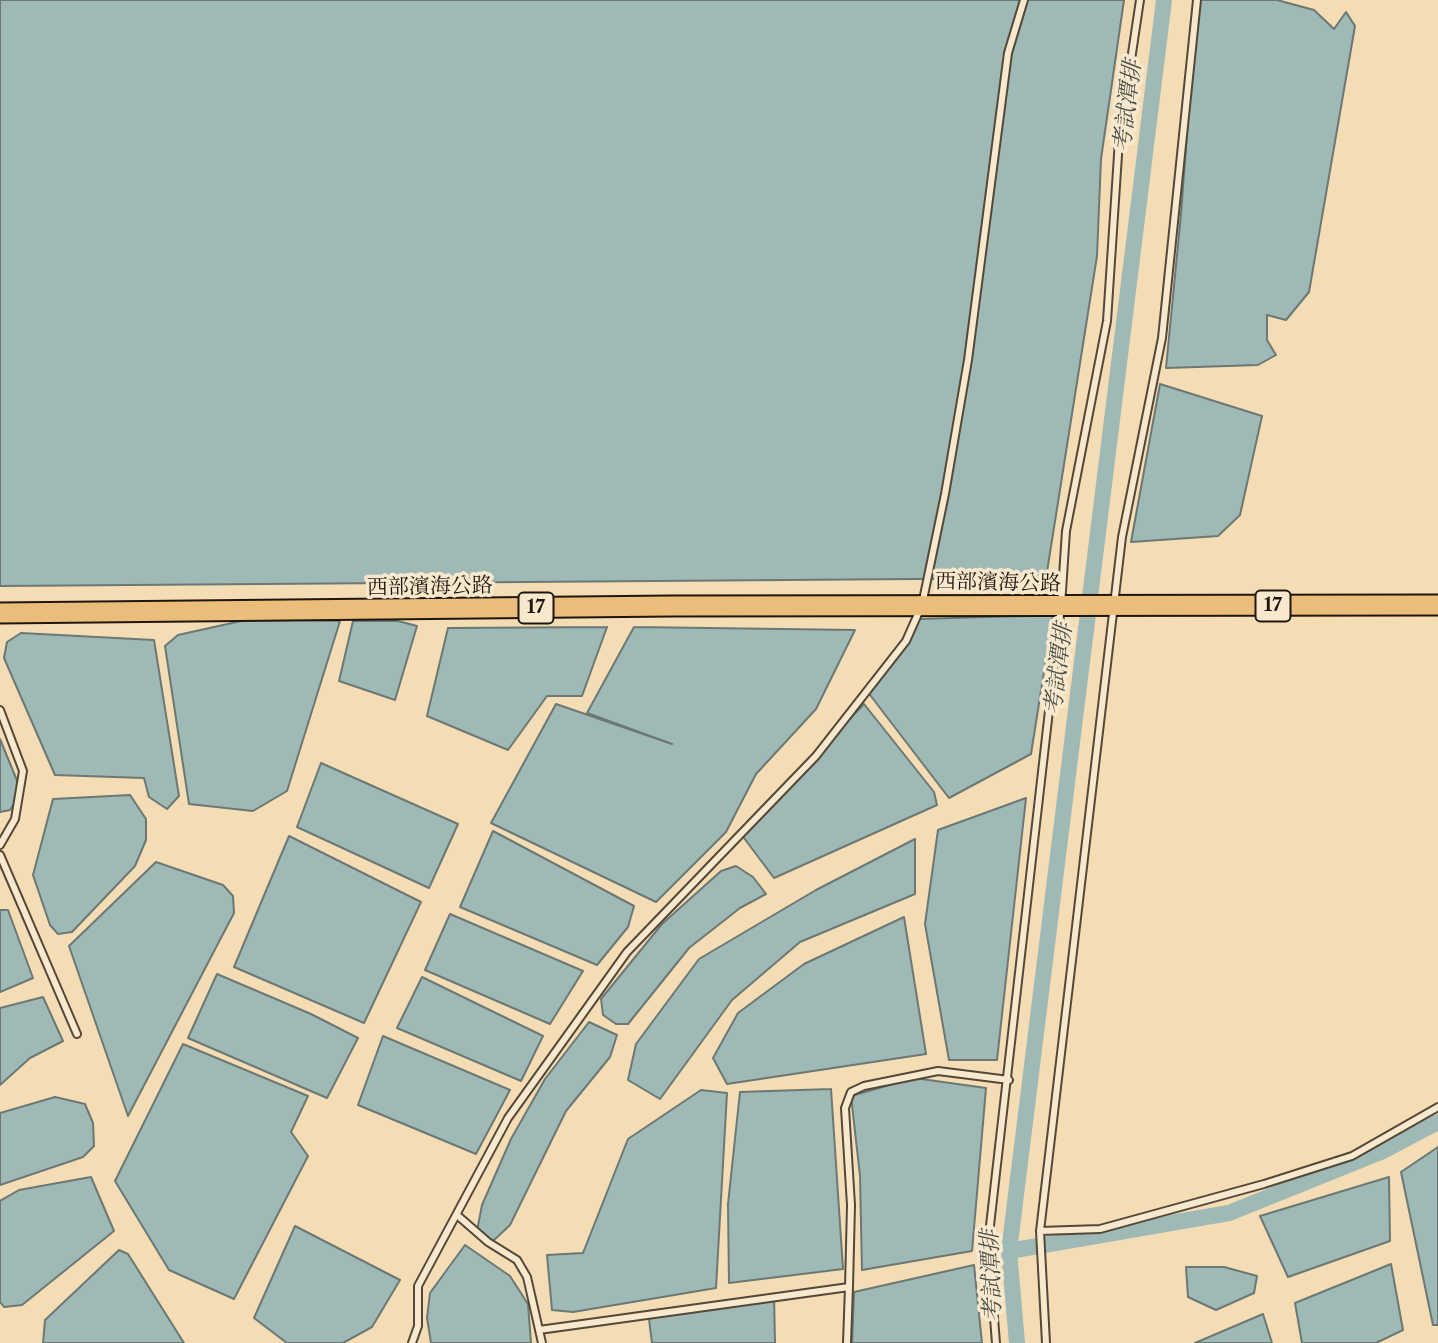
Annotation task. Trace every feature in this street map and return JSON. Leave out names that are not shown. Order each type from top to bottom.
[{"type":"main road","name":"17","points":[[1066,606],[1438,605]]},
{"type":"main road","name":"西部濱海公路","points":[[0,613],[1066,606]]},
{"type":"lane","points":[[412,1343],[418,1326],[418,1286],[508,1118],[627,952],[816,756],[906,641],[922,605],[968,360],[1008,53],[1024,0]]},
{"type":"lane","points":[[996,1343],[988,1243],[1066,606],[1066,531],[1107,321],[1119,140],[1140,0]]},
{"type":"lane","points":[[1046,1343],[1040,1231],[1112,607],[1122,537],[1162,338],[1197,0]]},
{"type":"lane","points":[[0,710],[23,771],[15,819],[0,845]]},
{"type":"lane","points":[[0,855],[78,1034]]},
{"type":"lane","points":[[847,1343],[851,1205],[845,1108],[851,1092],[864,1086],[938,1071],[1009,1080]]},
{"type":"lane","points":[[1040,1231],[1100,1229],[1264,1184],[1352,1156],[1438,1107]]},
{"type":"lane","points":[[457,1215],[488,1242],[517,1260],[527,1277],[542,1343]]},
{"type":"lane","points":[[539,1330],[849,1287]]},
{"type":"water","points":[[0,0],[1124,0],[1101,159],[1097,256],[1046,578],[0,586]]},
{"type":"water","points":[[1197,0],[1277,0],[1314,10],[1334,29],[1346,12],[1355,26],[1309,292],[1286,320],[1267,315],[1267,340],[1276,355],[1258,365],[1166,368]]},
{"type":"water","points":[[1160,384],[1262,416],[1240,515],[1218,536],[1131,542]]},
{"type":"water","points":[[1053,615],[1031,754],[949,798],[867,691],[920,619]]},
{"type":"water","points":[[250,619],[340,621],[287,791],[253,811],[189,804],[165,646],[178,635]]},
{"type":"water","points":[[353,621],[398,621],[417,626],[395,700],[339,681]]},
{"type":"water","points":[[607,627],[582,696],[547,696],[508,750],[427,716],[448,628]]},
{"type":"water","points":[[634,627],[855,630],[816,709],[756,774],[726,832],[656,902],[491,823],[556,704],[672,744],[587,713]]},
{"type":"water","points":[[21,633],[154,640],[179,796],[167,809],[149,797],[144,778],[55,775],[4,658],[7,642]]},
{"type":"water","points":[[864,704],[934,792],[937,805],[774,878],[741,834]]},
{"type":"water","points":[[0,739],[18,783],[19,797],[10,810],[0,812]]},
{"type":"water","points":[[321,763],[458,824],[429,888],[297,827]]},
{"type":"water","points":[[130,795],[146,819],[146,840],[135,866],[72,932],[58,934],[50,925],[33,875],[53,799]]},
{"type":"water","points":[[1026,798],[997,1060],[949,1060],[925,924],[938,830]]},
{"type":"water","points":[[493,831],[634,906],[628,927],[597,965],[460,907]]},
{"type":"water","points":[[289,836],[421,902],[364,1023],[234,967]]},
{"type":"water","points":[[915,839],[915,894],[800,942],[732,1000],[660,1099],[628,1080],[636,1044],[699,959],[816,890]]},
{"type":"water","points":[[156,862],[223,885],[233,896],[234,913],[128,1116],[69,946]]},
{"type":"water","points":[[736,866],[753,877],[766,894],[740,908],[689,948],[628,1024],[616,1024],[603,1015],[601,999],[662,924],[721,871]]},
{"type":"water","points":[[0,910],[8,910],[33,978],[0,992]]},
{"type":"water","points":[[450,914],[583,971],[550,1024],[425,970]]},
{"type":"water","points":[[904,917],[926,1054],[727,1084],[713,1058],[738,1013],[804,964]]},
{"type":"water","points":[[217,974],[311,1014],[358,1038],[327,1098],[188,1038]]},
{"type":"water","points":[[422,977],[543,1036],[521,1081],[397,1028]]},
{"type":"water","points":[[43,997],[63,1041],[30,1058],[0,1085],[0,1008]]},
{"type":"water","points":[[589,1022],[617,1035],[610,1057],[566,1111],[510,1225],[492,1242],[476,1236],[482,1205],[511,1139],[545,1079]]},
{"type":"water","points":[[383,1036],[510,1090],[476,1154],[358,1105]]},
{"type":"water","points":[[183,1044],[308,1096],[291,1132],[308,1156],[234,1299],[169,1270],[115,1181]]},
{"type":"water","points":[[914,1078],[986,1088],[972,1251],[862,1270],[860,1176],[851,1096]]},
{"type":"water","points":[[831,1089],[843,1269],[729,1283],[728,1204],[740,1092]]},
{"type":"water","points":[[701,1090],[727,1093],[716,1288],[573,1312],[552,1310],[547,1255],[583,1253],[628,1139]]},
{"type":"water","points":[[55,1097],[85,1104],[93,1123],[94,1146],[83,1157],[0,1185],[0,1113]]},
{"type":"water","points":[[1438,1147],[1438,1325],[1433,1325],[1401,1172]]},
{"type":"water","points":[[91,1177],[114,1231],[22,1305],[4,1307],[0,1302],[0,1201],[19,1190]]},
{"type":"water","points":[[1389,1177],[1390,1241],[1288,1277],[1260,1216]]},
{"type":"water","points":[[295,1226],[400,1280],[372,1327],[343,1343],[287,1343],[254,1318]]},
{"type":"water","points":[[465,1245],[510,1276],[528,1304],[531,1343],[431,1343],[427,1318],[430,1293]]},
{"type":"water","points":[[119,1250],[128,1254],[184,1343],[43,1343],[45,1320]]},
{"type":"water","points":[[1391,1264],[1403,1330],[1376,1343],[1302,1343],[1295,1303]]},
{"type":"water","points":[[974,1265],[982,1343],[852,1343],[854,1292]]},
{"type":"water","points":[[1186,1267],[1224,1267],[1257,1276],[1254,1293],[1216,1310],[1188,1297]]},
{"type":"water","points":[[774,1295],[775,1343],[652,1343],[648,1311]]},
{"type":"water","points":[[1263,1314],[1272,1343],[1195,1343]]},
{"type":"waterway","name":"考試潭排","points":[[1017,1343],[1009,1251],[1164,0]]},
{"type":"waterway","points":[[1009,1251],[1229,1213],[1383,1151],[1438,1122]]}]
